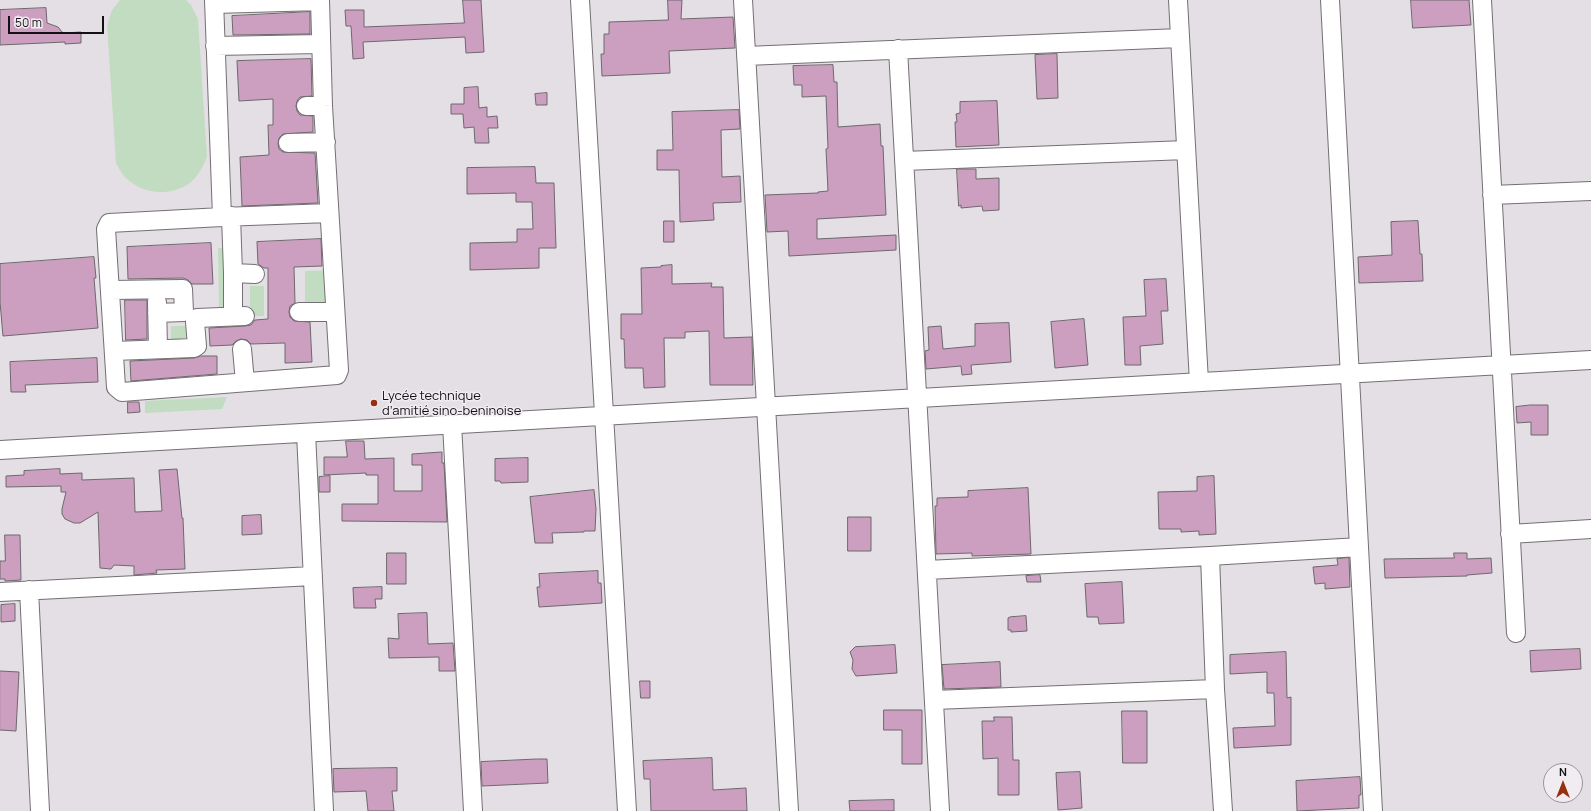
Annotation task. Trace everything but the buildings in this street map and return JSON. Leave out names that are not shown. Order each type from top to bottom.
[{"type":"street","points":[[114,351],[194,348],[197,346],[195,322],[197,318],[239,316],[227,217],[215,46],[214,2],[320,0],[320,44],[315,106],[326,142],[334,312],[339,370],[337,375],[122,392],[116,387],[106,229],[109,224],[227,217],[329,213]]},
{"type":"street","points":[[580,0],[627,811]]},
{"type":"street","points":[[743,0],[790,811]]},
{"type":"street","points":[[1178,0],[1199,382]]},
{"type":"street","points":[[1330,0],[1373,811]]},
{"type":"street","points":[[1482,0],[1516,633]]},
{"type":"street","points":[[746,56],[1180,38]]},
{"type":"street","points":[[215,46],[320,44]]},
{"type":"street","points":[[898,49],[940,811]]},
{"type":"street","points":[[288,143],[326,142]]},
{"type":"street","points":[[904,161],[1186,150]]},
{"type":"street","points":[[1492,195],[1591,191]]},
{"type":"street","points":[[233,273],[255,274]]},
{"type":"street","points":[[156,289],[158,349]]},
{"type":"street","points":[[110,290],[184,290],[184,312],[157,313]]},
{"type":"street","points":[[300,312],[334,312]]},
{"type":"street","points":[[242,349],[244,382]]},
{"type":"street","points":[[0,450],[1591,360]]},
{"type":"street","points":[[452,424],[473,811]]},
{"type":"street","points":[[306,433],[324,811]]},
{"type":"street","points":[[1510,534],[1591,529]]},
{"type":"street","points":[[927,570],[1210,556],[1359,546]]},
{"type":"street","points":[[1210,556],[1215,689],[1223,811]]},
{"type":"street","points":[[0,592],[313,576]]},
{"type":"street","points":[[29,590],[40,811]]},
{"type":"street","points":[[934,700],[1215,689]]},
{"type":"green space","points":[[120,0],[186,0],[191,5],[198,19],[207,157],[200,171],[190,183],[174,190],[156,192],[139,187],[124,176],[116,163],[107,25],[112,10]]},
{"type":"green space","points":[[218,248],[227,248],[228,307],[219,308]]},
{"type":"green space","points":[[336,270],[337,308],[305,309],[305,271]]},
{"type":"green space","points":[[250,286],[264,286],[264,316],[250,316]]},
{"type":"green space","points":[[171,326],[191,326],[191,347],[171,347]]},
{"type":"green space","points":[[227,397],[222,409],[145,413],[145,401]]},
{"type":"place","name":"Lycée technique d’amitié sino-beninoise","points":[[374,403]]}]
